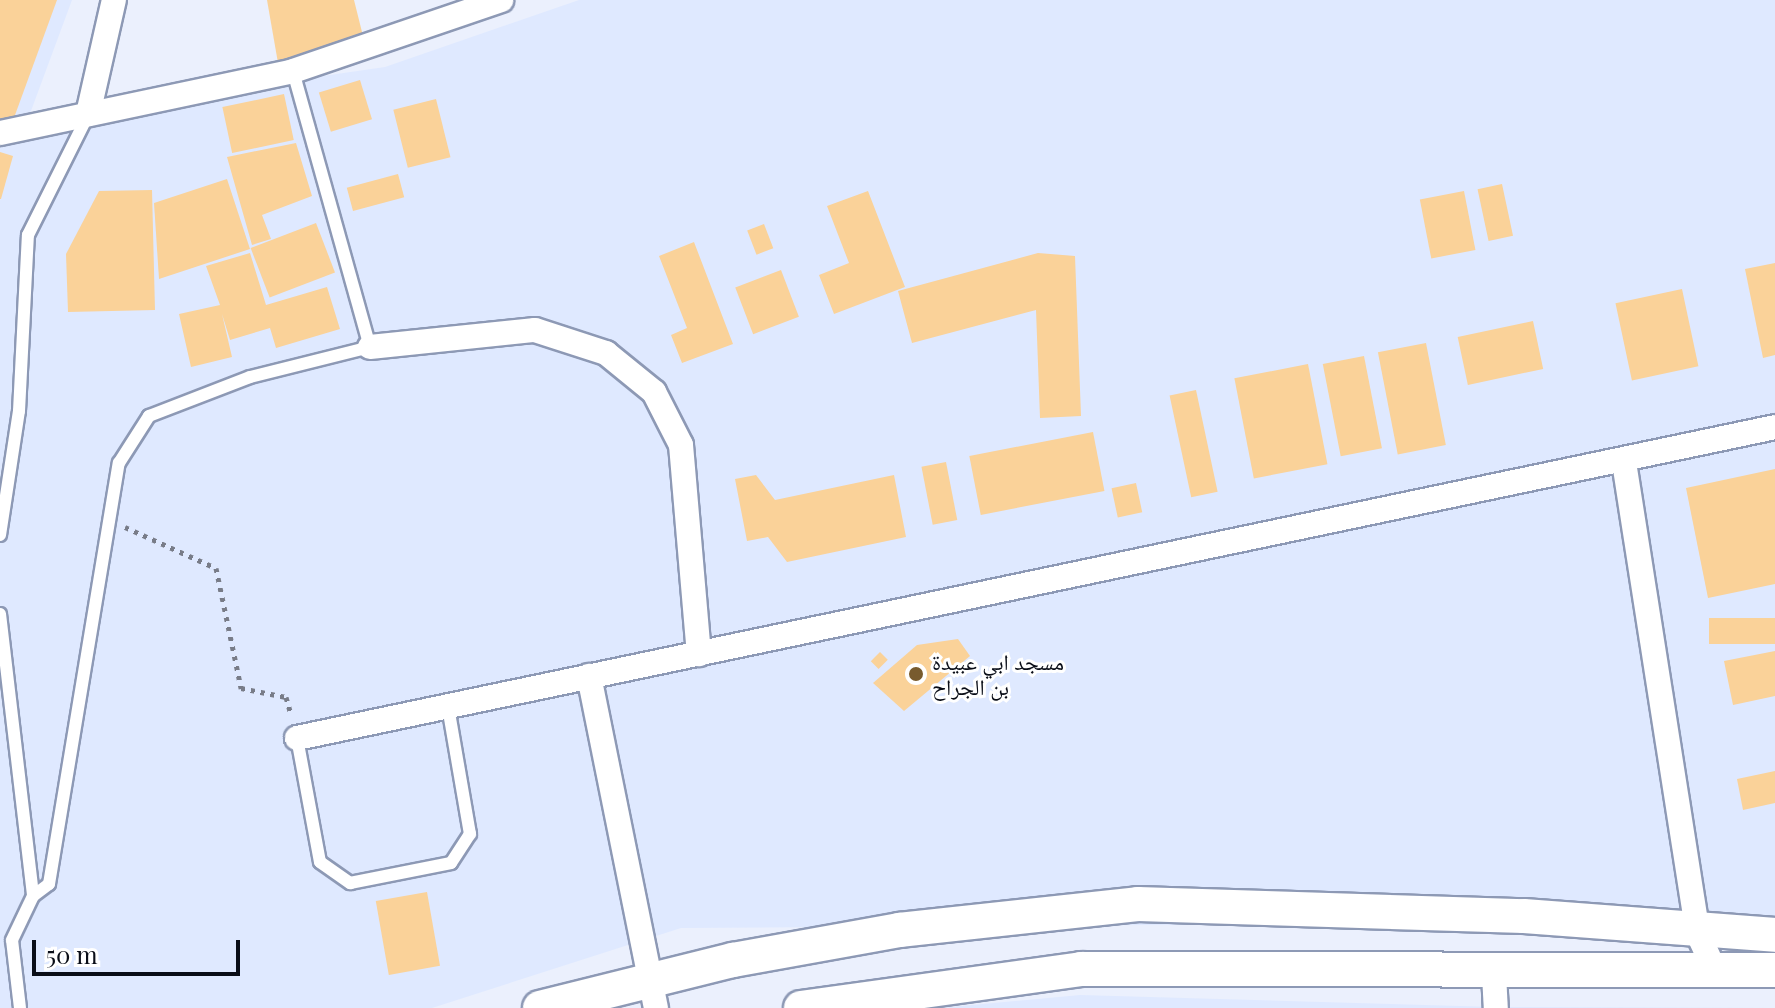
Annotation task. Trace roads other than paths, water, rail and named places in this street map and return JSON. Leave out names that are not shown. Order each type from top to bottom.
[{"type":"main road","points":[[540,1008],[653,995],[899,930],[1138,904],[1524,916],[1698,934],[1775,935]]},
{"type":"main road","points":[[801,1008],[1081,969],[1494,974],[1775,970]]},
{"type":"street","points":[[88,114],[114,0]]},
{"type":"street","points":[[0,133],[293,71],[501,0]]},
{"type":"street","points":[[370,347],[535,330],[606,353],[654,392],[681,445],[699,654]]},
{"type":"street","points":[[297,738],[1624,462],[1775,427]]},
{"type":"street","points":[[1624,462],[1698,934],[1715,970]]},
{"type":"street","points":[[589,676],[653,995]]},
{"type":"street","points":[[1494,974],[1496,1008]]},
{"type":"lane","points":[[20,1008],[12,940],[33,896],[49,884],[119,463],[149,416],[250,377],[370,347],[293,71]]},
{"type":"lane","points":[[0,535],[19,411],[28,235],[88,114]]},
{"type":"lane","points":[[0,614],[33,896]]},
{"type":"lane","points":[[297,738],[320,862],[350,883],[451,863],[470,834],[448,706]]},
{"type":"place","name":"مسجد ابي عبيدة بن الجراح","points":[[916,674]]}]
